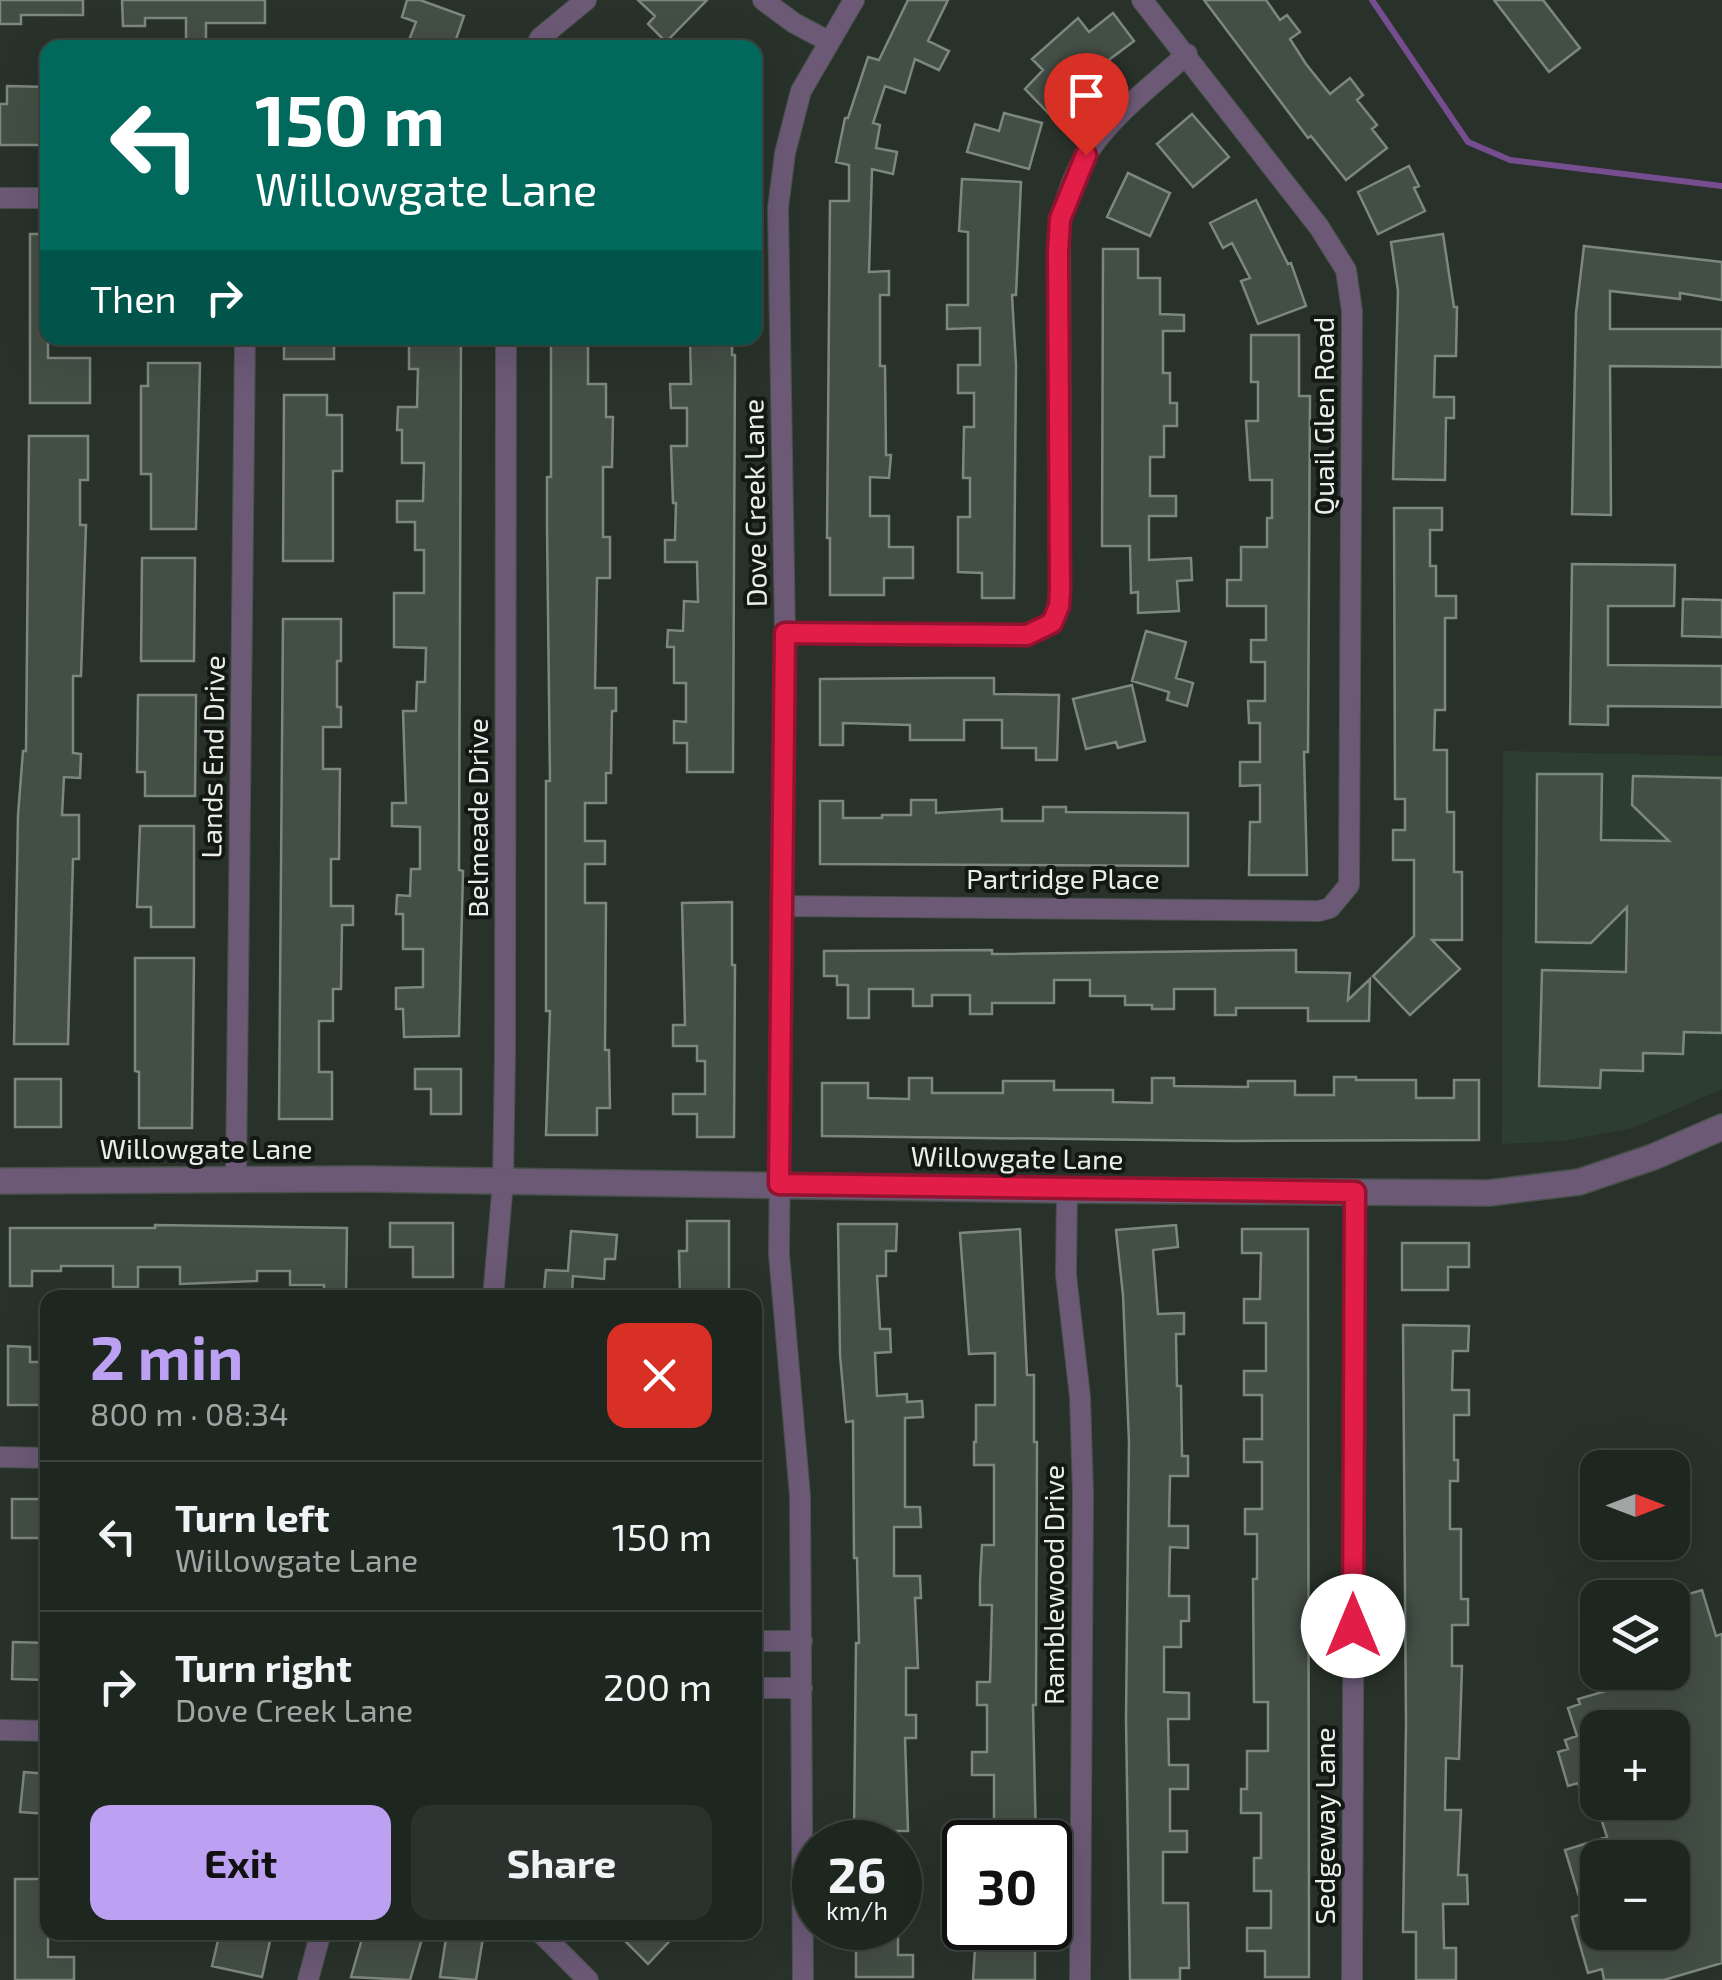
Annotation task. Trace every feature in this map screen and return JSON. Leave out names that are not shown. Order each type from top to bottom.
[{"type":"street","points":[[539,40],[586,0]]},
{"type":"street","points":[[763,0],[828,41]]},
{"type":"street","name":"Dove Creek Lane","points":[[802,1980],[800,1496],[779,1254],[785,633],[778,208],[785,153],[802,90],[854,0]]},
{"type":"street","name":"Quail Glen Road","points":[[1142,0],[1319,227],[1346,270],[1352,310],[1349,885],[1341,898]]},
{"type":"street","points":[[785,633],[1027,635],[1052,623],[1060,591],[1060,219],[1086,155],[1108,126],[1187,54]]},
{"type":"street","points":[[0,198],[40,198]]},
{"type":"street","name":"Lands End Drive","points":[[236,1178],[245,345]]},
{"type":"street","name":"Belmeade Drive","points":[[494,1290],[503,1182],[506,345]]},
{"type":"street","name":"Partridge Place","points":[[781,906],[1319,910],[1330,908],[1341,898]]},
{"type":"street","name":"Willowgate Lane","points":[[0,1181],[236,1178],[1489,1193],[1579,1182],[1653,1157],[1722,1127]]},
{"type":"street","name":"Ramblewood Drive","points":[[1067,1190],[1066,1275],[1080,1397],[1083,1493],[1080,1980]]},
{"type":"street","name":"Sedgeway Lane","points":[[1352,1980],[1355,1192]]},
{"type":"street","points":[[0,1457],[40,1458]]},
{"type":"street","points":[[762,1641],[802,1641]]},
{"type":"street","points":[[762,1688],[802,1688]]},
{"type":"street","points":[[0,1730],[40,1731]]},
{"type":"street","points":[[308,1980],[319,1940]]},
{"type":"street","points":[[548,1940],[588,1980]]},
{"type":"shaded area","points":[[1503,751],[1722,756],[1722,1089],[1633,1128],[1564,1141],[1502,1144]]},
{"type":"building","points":[[0,0],[83,0],[83,15],[21,15],[21,24],[0,24]]},
{"type":"building","points":[[122,0],[265,0],[265,23],[206,23],[206,40],[186,40],[186,18],[145,18],[145,26],[123,26]]},
{"type":"building","points":[[407,0],[420,0],[464,16],[456,40],[409,40],[416,22],[402,17]]},
{"type":"building","points":[[638,0],[707,0],[668,40],[648,24],[655,16]]},
{"type":"building","points":[[908,0],[948,0],[928,41],[949,51],[939,70],[915,59],[905,93],[885,86],[873,123],[880,125],[876,148],[897,152],[893,174],[872,169],[869,272],[889,271],[889,295],[880,295],[880,366],[885,366],[886,455],[891,455],[889,478],[870,477],[870,516],[889,516],[889,547],[913,547],[913,578],[884,578],[884,595],[830,595],[830,201],[849,201],[849,165],[836,162],[845,118],[868,57],[879,60]]},
{"type":"building","points":[[1204,0],[1266,0],[1280,20],[1287,15],[1300,32],[1290,39],[1306,64],[1330,94],[1350,78],[1363,95],[1357,100],[1377,125],[1372,129],[1387,148],[1346,180],[1311,136],[1308,138]]},
{"type":"building","points":[[1494,0],[1543,0],[1580,48],[1549,72]]},
{"type":"building","points":[[1113,13],[1134,41],[1085,78],[1090,83],[1054,119],[1025,89],[1043,70],[1032,59],[1078,18],[1089,32]]},
{"type":"building","points":[[7,86],[40,87],[40,145],[0,145],[0,104],[7,104]]},
{"type":"building","points":[[1004,113],[1042,123],[1029,169],[967,152],[975,124],[999,131]]},
{"type":"building","points":[[1192,114],[1229,157],[1193,187],[1157,144]]},
{"type":"building","points":[[1409,166],[1425,211],[1378,234],[1358,192]]},
{"type":"building","points":[[1128,173],[1170,193],[1150,236],[1107,217]]},
{"type":"building","points":[[962,179],[1021,182],[1016,295],[1012,295],[1016,365],[1014,598],[982,598],[982,573],[958,572],[958,517],[970,517],[970,478],[963,478],[964,427],[974,427],[974,393],[958,393],[958,365],[980,365],[980,328],[947,329],[947,305],[968,305],[968,232],[959,231]]},
{"type":"building","points":[[1256,200],[1288,264],[1291,263],[1306,306],[1258,324],[1241,281],[1250,278],[1232,243],[1223,248],[1210,223]]},
{"type":"building","points":[[30,234],[40,234],[40,345],[48,345],[48,358],[90,358],[90,403],[30,403]]},
{"type":"building","points":[[1443,234],[1457,307],[1456,356],[1435,356],[1434,397],[1454,397],[1454,418],[1446,418],[1445,480],[1393,479],[1398,291],[1391,242]]},
{"type":"building","points":[[1584,246],[1722,262],[1722,300],[1680,293],[1680,299],[1610,291],[1610,329],[1722,329],[1722,367],[1610,366],[1611,515],[1572,514],[1576,313]]},
{"type":"building","points":[[1103,249],[1138,249],[1138,278],[1160,278],[1160,314],[1184,315],[1184,331],[1163,331],[1163,373],[1170,373],[1170,403],[1177,403],[1177,426],[1164,426],[1164,457],[1150,457],[1150,496],[1176,496],[1176,516],[1149,516],[1149,560],[1191,558],[1192,580],[1177,581],[1179,611],[1138,613],[1138,592],[1131,593],[1130,546],[1102,546]]},
{"type":"building","points":[[1251,335],[1299,335],[1299,396],[1310,396],[1308,752],[1304,752],[1307,875],[1249,875],[1250,822],[1260,822],[1260,785],[1240,786],[1240,762],[1260,762],[1260,723],[1249,723],[1248,701],[1265,701],[1265,662],[1251,662],[1251,640],[1266,640],[1266,606],[1227,606],[1227,580],[1241,580],[1241,547],[1267,547],[1267,518],[1272,518],[1272,480],[1250,480],[1246,421],[1258,421],[1258,382],[1251,382]]},
{"type":"building","points":[[284,345],[334,345],[334,359],[284,359]]},
{"type":"building","points":[[409,345],[461,345],[459,870],[463,871],[459,1036],[404,1037],[403,1009],[396,1009],[396,988],[423,987],[423,949],[403,949],[403,914],[396,914],[397,895],[410,896],[411,869],[420,869],[420,827],[392,826],[392,803],[406,803],[403,711],[416,711],[417,682],[425,682],[426,648],[394,647],[394,593],[424,593],[424,550],[415,550],[415,522],[397,522],[397,501],[423,501],[424,463],[402,463],[402,430],[397,430],[398,407],[417,407],[418,369],[409,369]]},
{"type":"building","points":[[551,345],[588,345],[588,384],[606,384],[606,417],[613,417],[612,467],[603,467],[603,537],[610,537],[610,578],[597,578],[595,688],[616,688],[616,711],[612,711],[611,773],[606,773],[606,803],[585,803],[585,841],[605,841],[605,864],[585,864],[585,903],[606,903],[605,1050],[609,1050],[610,1108],[597,1108],[597,1135],[546,1135],[550,1011],[546,1011],[546,781],[550,781],[547,477],[551,477]]},
{"type":"building","points":[[690,345],[732,345],[733,772],[687,772],[687,743],[674,743],[674,721],[686,722],[686,683],[674,683],[674,647],[667,647],[668,630],[683,631],[684,601],[698,602],[697,562],[665,562],[665,540],[675,540],[671,446],[687,446],[687,408],[671,408],[670,384],[691,384]]},
{"type":"building","points":[[148,363],[200,363],[196,529],[151,529],[151,474],[141,474],[141,386],[148,386]]},
{"type":"building","points":[[284,395],[327,395],[327,415],[342,415],[342,471],[333,471],[333,561],[283,561]]},
{"type":"building","points":[[29,436],[88,436],[88,480],[80,480],[80,525],[86,525],[81,676],[73,676],[73,753],[81,754],[80,778],[64,777],[62,815],[79,815],[79,859],[73,859],[68,1044],[14,1044],[18,815],[26,751]]},
{"type":"building","points":[[1394,508],[1442,508],[1442,530],[1430,530],[1430,566],[1436,566],[1436,596],[1456,596],[1456,618],[1445,618],[1445,710],[1435,710],[1434,750],[1447,750],[1447,812],[1454,812],[1454,872],[1462,872],[1462,940],[1432,940],[1460,969],[1410,1015],[1373,976],[1414,936],[1414,860],[1393,860],[1393,830],[1405,830],[1405,799],[1395,799]]},
{"type":"building","points":[[142,558],[195,558],[194,661],[141,661]]},
{"type":"building","points":[[1572,564],[1675,565],[1674,606],[1608,606],[1608,665],[1722,666],[1722,707],[1608,706],[1608,725],[1570,724]]},
{"type":"building","points":[[1683,599],[1722,600],[1722,637],[1682,636]]},
{"type":"building","points":[[283,619],[341,619],[337,707],[341,707],[341,727],[323,727],[323,769],[340,769],[339,859],[331,859],[331,906],[353,906],[353,925],[342,925],[341,989],[333,989],[333,1021],[319,1021],[319,1072],[332,1072],[332,1119],[279,1119]]},
{"type":"building","points":[[1146,631],[1186,642],[1176,678],[1193,683],[1187,706],[1167,700],[1169,692],[1132,681]]},
{"type":"building","points":[[994,678],[994,694],[1059,695],[1057,760],[1036,760],[1036,748],[1002,748],[1002,720],[964,720],[964,740],[910,740],[910,725],[843,723],[843,745],[820,745],[820,679]]},
{"type":"building","points":[[1132,685],[1145,741],[1118,748],[1116,742],[1086,749],[1073,699]]},
{"type":"building","points":[[138,695],[196,695],[195,796],[145,796],[145,772],[137,772]]},
{"type":"building","points":[[1537,774],[1602,774],[1601,840],[1669,841],[1632,805],[1633,776],[1722,778],[1722,1033],[1684,1032],[1683,1054],[1643,1053],[1643,1071],[1601,1070],[1600,1088],[1539,1086],[1542,970],[1626,972],[1627,907],[1591,943],[1536,942]]},
{"type":"building","points":[[911,800],[936,800],[936,813],[1002,809],[1002,821],[1043,821],[1043,807],[1066,807],[1066,812],[1188,813],[1188,866],[820,864],[820,801],[843,801],[843,818],[882,818],[911,815]]},
{"type":"building","points":[[140,826],[194,826],[194,927],[151,927],[151,907],[137,907]]},
{"type":"building","points":[[732,902],[734,1137],[697,1137],[697,1114],[673,1114],[673,1094],[705,1094],[705,1061],[697,1061],[697,1046],[673,1046],[673,1025],[685,1025],[682,903]]},
{"type":"building","points":[[992,950],[992,954],[1296,950],[1296,972],[1350,973],[1348,1000],[1370,979],[1369,1021],[1308,1021],[1308,1008],[1236,1008],[1236,1015],[1215,1015],[1215,989],[1174,989],[1174,1009],[1152,1009],[1152,1005],[1125,1005],[1125,996],[1090,996],[1090,980],[1054,980],[1054,1003],[992,1003],[992,1014],[970,1014],[970,995],[932,995],[932,1006],[913,1006],[913,989],[869,989],[869,1018],[848,1018],[848,985],[837,985],[837,976],[824,976],[824,951]]},
{"type":"building","points":[[135,958],[194,958],[192,1128],[139,1128]]},
{"type":"building","points":[[415,1069],[461,1069],[461,1114],[431,1114],[431,1089],[415,1089]]},
{"type":"building","points":[[1334,1077],[1416,1080],[1416,1098],[1454,1098],[1454,1080],[1479,1080],[1479,1140],[822,1136],[822,1083],[868,1083],[868,1098],[909,1099],[909,1078],[932,1078],[932,1093],[1003,1093],[1003,1081],[1054,1081],[1054,1090],[1113,1090],[1113,1102],[1152,1103],[1152,1078],[1174,1078],[1174,1086],[1248,1087],[1248,1081],[1295,1081],[1295,1095],[1334,1095]]},
{"type":"building","points":[[15,1079],[61,1079],[61,1127],[15,1127]]},
{"type":"building","points":[[687,1221],[729,1221],[729,1290],[680,1290],[679,1251],[687,1251]]},
{"type":"building","points":[[390,1223],[453,1223],[453,1277],[413,1277],[413,1247],[390,1247]]},
{"type":"building","points":[[838,1224],[897,1224],[896,1251],[886,1251],[886,1276],[877,1276],[880,1329],[890,1329],[891,1352],[875,1353],[877,1396],[907,1394],[907,1402],[922,1401],[923,1417],[905,1418],[905,1507],[920,1507],[921,1527],[894,1527],[894,1576],[920,1576],[921,1598],[915,1598],[918,1668],[906,1668],[906,1715],[916,1715],[916,1738],[905,1738],[908,1820],[854,1820],[859,1643],[853,1421],[846,1422],[840,1355]]},
{"type":"building","points":[[1176,1225],[1178,1247],[1153,1250],[1158,1314],[1184,1313],[1184,1334],[1176,1334],[1177,1386],[1181,1386],[1182,1456],[1188,1456],[1188,1476],[1170,1476],[1169,1526],[1188,1526],[1188,1548],[1170,1547],[1169,1596],[1189,1596],[1189,1621],[1181,1621],[1181,1647],[1164,1647],[1164,1692],[1189,1693],[1189,1719],[1168,1719],[1169,1765],[1188,1765],[1188,1789],[1170,1789],[1170,1831],[1187,1831],[1187,1852],[1163,1852],[1163,1903],[1188,1903],[1189,1968],[1180,1968],[1180,1980],[1130,1980],[1126,1718],[1129,1442],[1123,1295],[1116,1230]]},
{"type":"building","points":[[10,1228],[347,1228],[346,1290],[324,1290],[324,1285],[290,1285],[290,1271],[257,1271],[257,1281],[180,1284],[180,1267],[138,1267],[138,1287],[113,1287],[113,1266],[61,1266],[61,1271],[32,1271],[32,1286],[10,1286]]},
{"type":"building","points":[[1020,1229],[1027,1375],[1034,1375],[1037,1442],[1036,1820],[994,1820],[994,1775],[972,1775],[972,1752],[987,1752],[987,1705],[977,1705],[977,1682],[990,1682],[992,1605],[980,1605],[980,1582],[982,1545],[994,1545],[994,1465],[974,1465],[976,1405],[995,1405],[995,1353],[969,1354],[960,1233]]},
{"type":"building","points":[[1242,1229],[1308,1229],[1309,1977],[1265,1977],[1265,1951],[1247,1951],[1247,1928],[1271,1928],[1271,1891],[1254,1891],[1254,1858],[1261,1858],[1261,1813],[1241,1813],[1241,1789],[1247,1789],[1247,1751],[1268,1751],[1268,1702],[1254,1702],[1253,1579],[1257,1579],[1257,1534],[1245,1534],[1245,1509],[1262,1509],[1262,1462],[1244,1462],[1244,1439],[1262,1439],[1262,1395],[1244,1395],[1244,1371],[1266,1371],[1266,1323],[1244,1323],[1244,1299],[1260,1299],[1261,1253],[1242,1253]]},
{"type":"building","points":[[571,1231],[617,1235],[615,1259],[605,1259],[604,1279],[573,1276],[572,1290],[544,1290],[546,1270],[568,1271]]},
{"type":"building","points":[[1402,1243],[1469,1243],[1469,1267],[1448,1267],[1448,1290],[1402,1290]]},
{"type":"building","points":[[1403,1325],[1469,1326],[1468,1351],[1453,1351],[1452,1390],[1469,1390],[1469,1415],[1454,1415],[1458,1481],[1450,1481],[1450,1529],[1461,1529],[1461,1599],[1468,1599],[1468,1625],[1452,1625],[1452,1666],[1462,1666],[1459,1759],[1446,1758],[1445,1810],[1461,1810],[1458,1875],[1467,1875],[1468,1904],[1443,1904],[1444,1948],[1456,1948],[1456,1980],[1416,1980],[1416,1932],[1403,1932]]},
{"type":"building","points":[[8,1346],[30,1347],[30,1362],[40,1362],[40,1405],[8,1405]]},
{"type":"building","points":[[12,1499],[40,1499],[40,1538],[12,1538]]},
{"type":"building","points":[[1702,1590],[1716,1636],[1722,1634],[1722,1963],[1664,1980],[1604,1980],[1602,1969],[1588,1973],[1581,1950],[1690,1950],[1690,1840],[1597,1840],[1607,1837],[1602,1820],[1690,1820],[1690,1710],[1580,1710],[1580,1790],[1578,1783],[1568,1786],[1558,1752],[1568,1749],[1565,1740],[1577,1736],[1568,1708],[1580,1704],[1578,1699],[1606,1691],[1690,1690],[1690,1594]]},
{"type":"building","points":[[13,1642],[40,1643],[40,1680],[12,1679]]},
{"type":"building","points":[[24,1772],[40,1773],[40,1813],[20,1812]]},
{"type":"building","points":[[1580,1845],[1580,1900],[1565,1850]]},
{"type":"building","points":[[15,1879],[40,1879],[40,1940],[48,1940],[48,1957],[74,1957],[74,1980],[15,1980]]},
{"type":"building","points":[[1580,1914],[1580,1945],[1572,1917]]},
{"type":"building","points":[[218,1940],[270,1940],[262,1977],[212,1966]]},
{"type":"building","points":[[362,1940],[422,1940],[410,1980],[351,1977]]},
{"type":"building","points":[[446,1940],[483,1940],[476,1980],[440,1977]]},
{"type":"building","points":[[624,1940],[670,1940],[648,1964]]},
{"type":"building","points":[[856,1950],[898,1950],[898,1955],[913,1955],[913,1977],[856,1977]]},
{"type":"building","points":[[975,1950],[1035,1950],[1035,1980],[973,1980]]},
{"type":"waterway","points":[[1372,0],[1468,142],[1510,160],[1722,186]]},
{"type":"route","points":[[1086,155],[1060,219],[1060,591],[1052,623],[1027,635],[785,633],[779,1184],[1355,1192],[1353,1626]]}]
